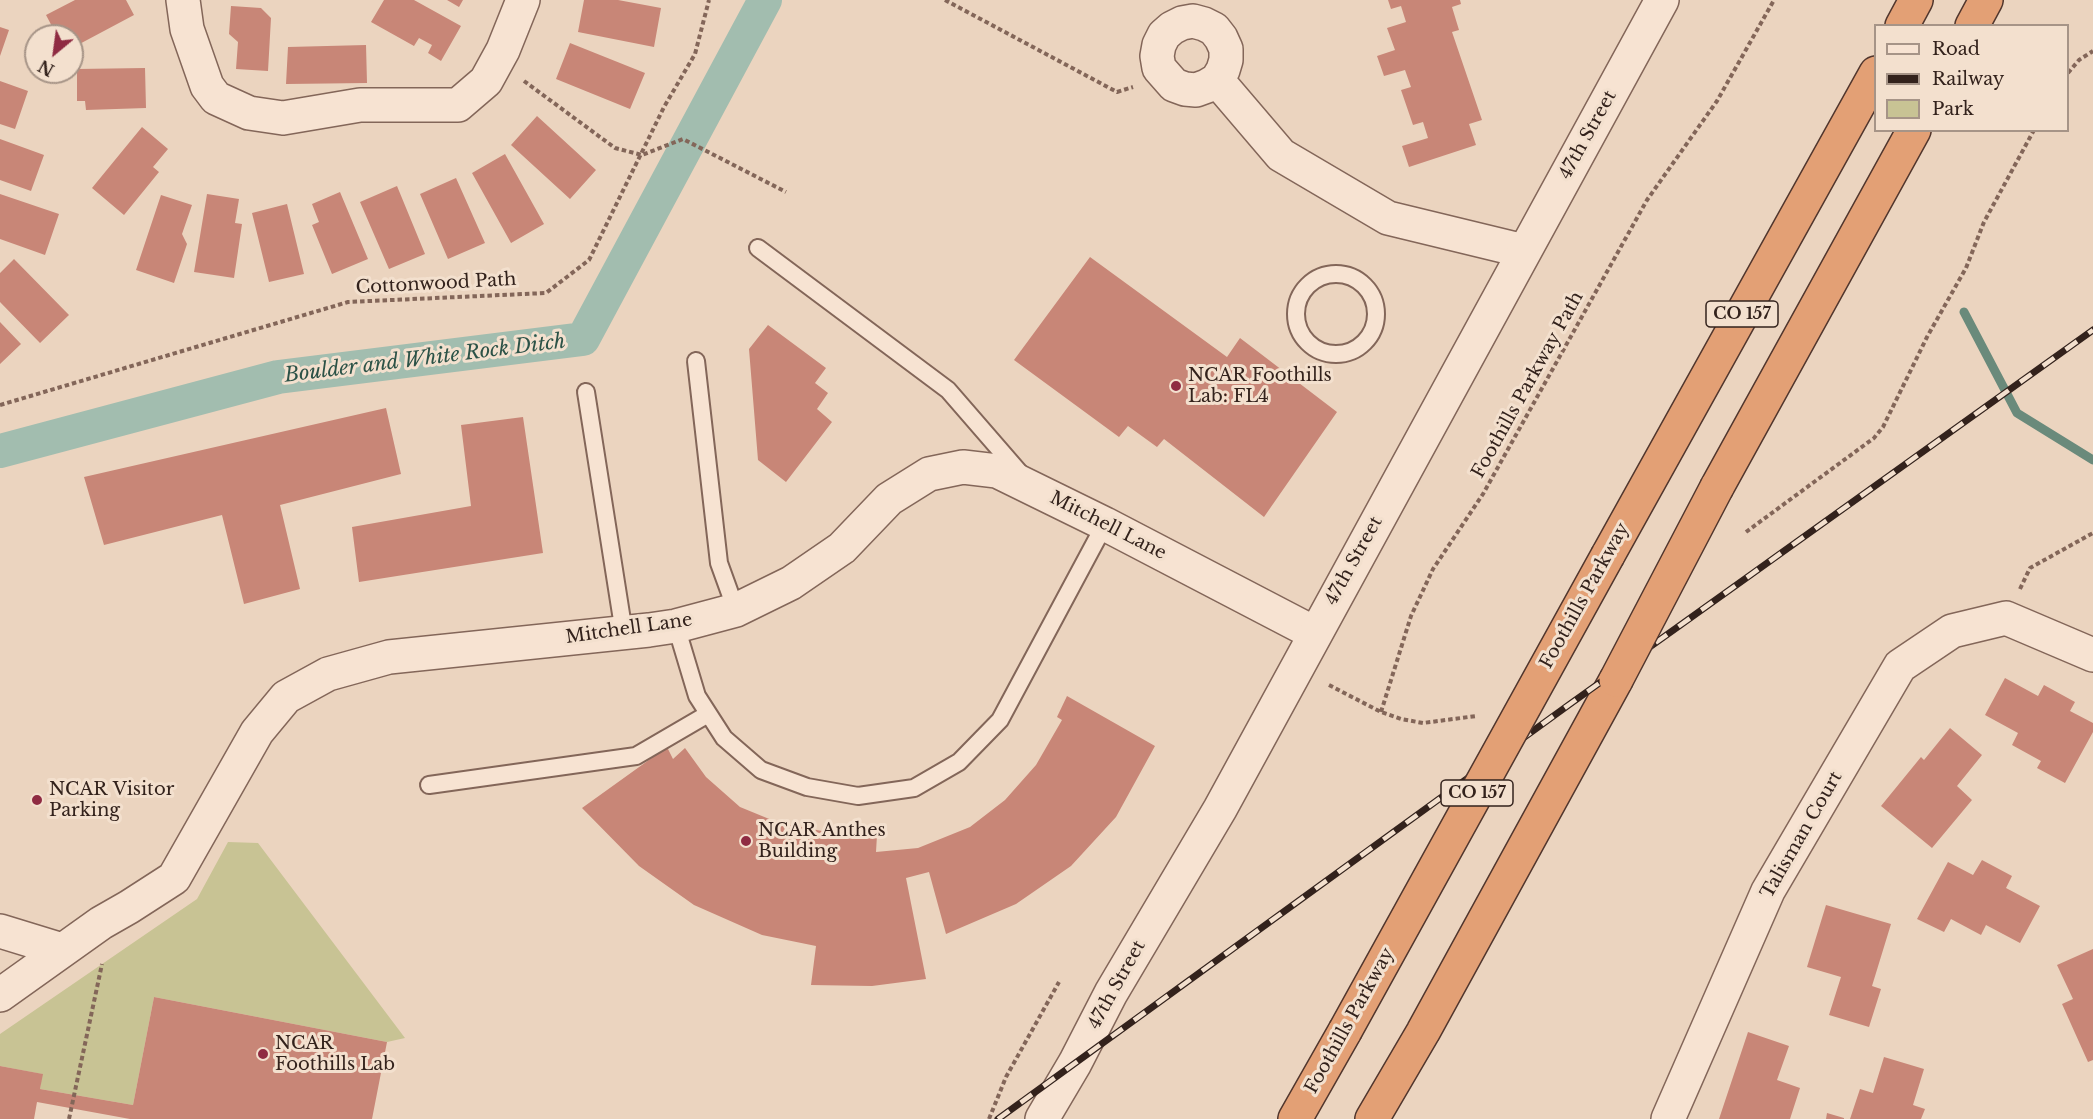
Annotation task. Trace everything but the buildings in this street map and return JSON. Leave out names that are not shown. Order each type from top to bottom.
[{"type":"highway","points":[[1903,24],[1916,0]]},
{"type":"highway","points":[[1973,24],[1986,0]]},
{"type":"highway","name":"Foothills Parkway","points":[[1295,1119],[1874,75]]},
{"type":"highway","name":"CO 157","points":[[1372,1119],[1424,1032],[1471,942],[1616,680],[1717,487],[1913,132]]},
{"type":"highway","points":[[1399,1119],[1424,1032]]},
{"type":"street","points":[[183,0],[187,29],[207,86],[216,98],[249,113],[283,118],[360,105],[458,105],[486,81],[523,0]]},
{"type":"street","name":"47th Street","points":[[1042,1119],[1075,1064],[1111,993],[1220,808],[1662,0]]},
{"type":"street","points":[[1193,21],[1214,29],[1226,49],[1226,60],[1217,80],[1207,87],[1196,90],[1174,85],[1165,77],[1159,68],[1157,56],[1164,35],[1172,27],[1193,21]]},
{"type":"street","points":[[1217,80],[1281,155],[1388,218],[1524,251]]},
{"type":"street","name":"Mitchell Lane","points":[[0,995],[101,923],[174,878],[257,732],[286,697],[328,674],[389,657],[676,626],[735,610],[791,583],[842,548],[889,499],[929,474],[963,467],[997,471],[1031,485],[1314,633]]},
{"type":"street","points":[[2006,618],[2093,655]]},
{"type":"street","name":"Talisman Court","points":[[1668,1119],[1768,891],[1900,666],[1952,631],[2006,618]]},
{"type":"street","points":[[0,931],[62,950]]},
{"type":"lane","points":[[758,248],[948,390],[1031,485]]},
{"type":"lane","points":[[1326,275],[1345,275],[1362,283],[1370,291],[1375,303],[1376,321],[1368,338],[1359,347],[1348,353],[1322,352],[1302,336],[1297,324],[1296,311],[1299,298],[1305,287],[1315,280],[1326,275]]},
{"type":"lane","points":[[696,361],[718,563],[735,610]]},
{"type":"lane","points":[[586,392],[624,633]]},
{"type":"lane","points":[[676,626],[697,696],[724,738],[761,770],[807,787],[858,796],[914,788],[959,762],[1000,720],[1105,524]]},
{"type":"lane","points":[[429,785],[636,756],[708,714]]},
{"type":"path","name":"Cottonwood Path","points":[[0,405],[348,302],[546,292],[589,260],[664,107],[695,54],[709,0]]},
{"type":"path","points":[[945,0],[1117,92],[1165,77]]},
{"type":"path","name":"Foothills Parkway Path","points":[[1381,712],[1411,616],[1433,569],[1483,494],[1647,200],[1717,101],[1774,0]]},
{"type":"path","points":[[2069,71],[2079,60],[2093,51]]},
{"type":"path","points":[[497,61],[615,148],[642,155],[683,139],[786,192]]},
{"type":"path","points":[[1746,532],[1874,438],[1883,427],[1927,337],[1966,268],[1984,222],[2033,132]]},
{"type":"path","points":[[2006,618],[2030,568],[2093,533]]},
{"type":"path","points":[[1329,685],[1381,712],[1401,719],[1423,723],[1476,716]]},
{"type":"path","points":[[69,1119],[107,940],[101,923]]},
{"type":"path","points":[[989,1119],[1006,1077],[1059,982]]},
{"type":"green space","points":[[228,842],[258,843],[405,1038],[387,1042],[154,997],[133,1105],[40,1089],[42,1074],[0,1066],[0,1034],[197,899]]},
{"type":"waterway","name":"Boulder and White Rock Ditch","points":[[0,451],[278,377],[583,339],[765,0]]},
{"type":"waterway","points":[[1964,312],[2017,413],[2093,460]]},
{"type":"railway","points":[[998,1119],[1570,704],[2093,330]]},
{"type":"place","name":"NCAR Foothills Lab: FL4","points":[[1176,386]]},
{"type":"place","name":"NCAR Visitor Parking","points":[[37,800]]},
{"type":"place","name":"NCAR Anthes Building","points":[[746,841]]},
{"type":"place","name":"NCAR Foothills Lab","points":[[263,1054]]}]
